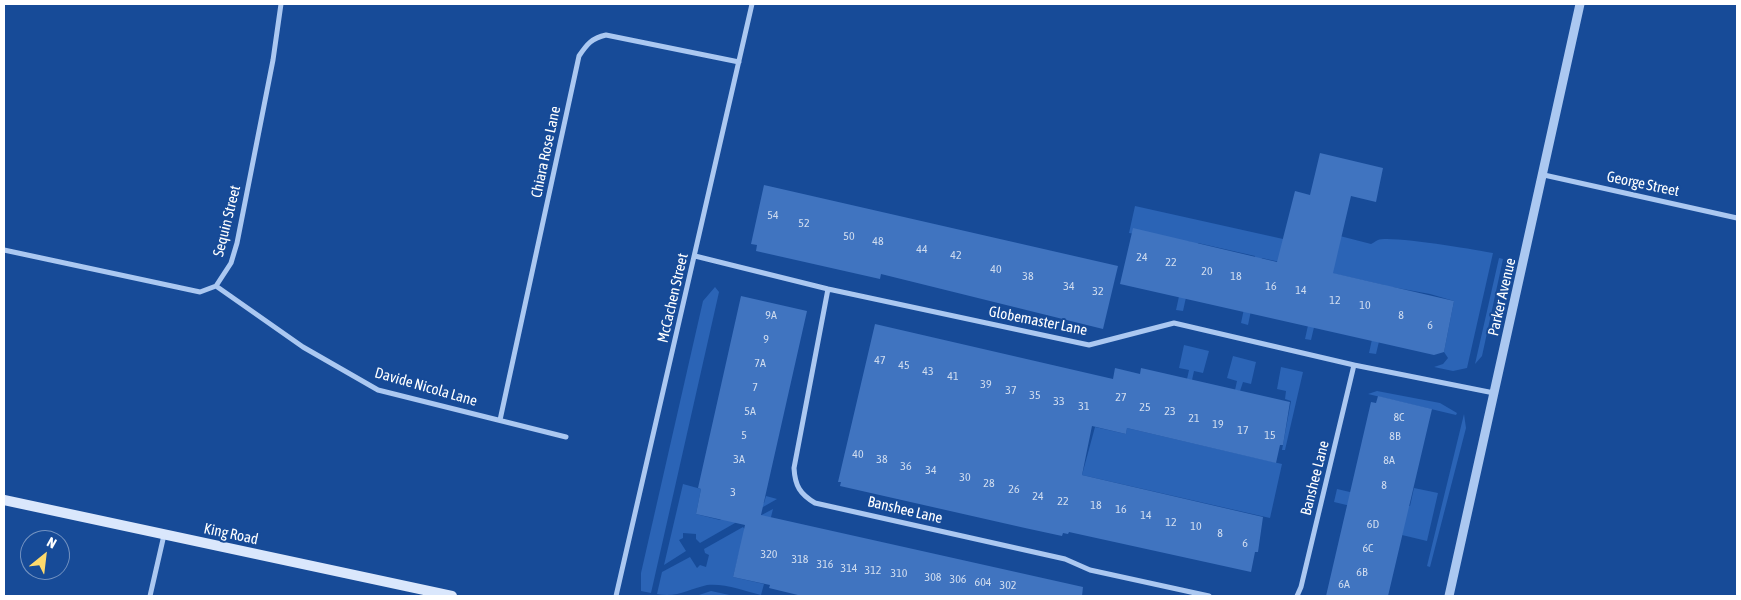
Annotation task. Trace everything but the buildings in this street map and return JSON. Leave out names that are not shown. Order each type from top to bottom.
[{"type":"main road","name":"King Road","points":[[4,500],[452,596]]},
{"type":"street","name":"Sequin Street","points":[[216,286],[231,263],[238,244],[274,60],[281,4]]},
{"type":"street","name":"McCachen Street","points":[[616,596],[752,4]]},
{"type":"street","name":"Parker Avenue","points":[[1449,596],[1470,510],[1494,392],[1544,175],[1580,4]]},
{"type":"street","name":"Chiara Rose Lane","points":[[500,420],[580,56],[588,42],[596,37],[606,35],[739,62]]},
{"type":"street","name":"George Street","points":[[1544,175],[1737,218]]},
{"type":"street","points":[[4,250],[200,292],[216,286]]},
{"type":"street","name":"Globemaster Lane","points":[[695,256],[828,289],[1089,345],[1174,323],[1354,365],[1494,392]]},
{"type":"street","name":"Davide Nicola Lane","points":[[216,286],[303,347],[378,390],[566,437]]},
{"type":"street","name":"Banshee Lane","points":[[828,289],[794,468],[794,480],[805,497],[815,503],[1064,559],[1090,570],[1209,596]]},
{"type":"street","name":"Banshee Lane","points":[[1297,596],[1301,587],[1354,365]]},
{"type":"street","points":[[150,596],[164,535]]},
{"type":"shaded area","points":[[1135,206],[1337,251],[1340,236],[1371,244],[1385,239],[1493,253],[1467,368],[1453,371],[1434,367],[1443,364],[1448,358],[1444,352],[1454,301],[1430,294],[1392,287],[1376,354],[1369,353],[1384,285],[1327,272],[1311,340],[1305,339],[1320,271],[1262,258],[1248,325],[1241,323],[1255,256],[1198,243],[1183,311],[1176,310],[1191,242],[1129,233]]},
{"type":"shaded area","points":[[1499,258],[1503,259],[1482,356],[1475,364]]},
{"type":"shaded area","points":[[715,287],[719,292],[651,593],[641,591],[641,573],[703,301]]},
{"type":"shaded area","points":[[1184,345],[1209,351],[1203,373],[1194,371],[1192,380],[1187,379],[1189,370],[1179,368]]},
{"type":"shaded area","points":[[1233,356],[1256,362],[1251,384],[1243,382],[1240,391],[1235,390],[1237,381],[1227,378]]},
{"type":"shaded area","points":[[1281,367],[1303,372],[1285,450],[1282,450],[1291,401],[1285,399],[1286,391],[1277,389]]},
{"type":"shaded area","points":[[1377,391],[1440,403],[1457,413],[1456,415],[1368,394]]},
{"type":"shaded area","points":[[1464,414],[1466,428],[1430,567],[1427,566]]},
{"type":"shaded area","points":[[1095,427],[1126,434],[1127,428],[1282,464],[1270,518],[1082,475]]},
{"type":"shaded area","points":[[683,484],[701,489],[696,514],[720,520],[747,499],[764,503],[766,496],[777,499],[700,543],[696,539],[696,534],[683,533],[683,538],[679,540],[686,551],[664,565]]},
{"type":"shaded area","points":[[1414,488],[1438,493],[1427,541],[1402,535],[1405,519],[1334,502],[1337,489],[1410,506]]},
{"type":"shaded area","points":[[773,509],[771,517],[739,553],[733,577],[764,584],[761,595],[720,585],[707,585],[671,595],[657,594],[662,572],[690,557],[697,568],[700,565],[706,567],[709,555],[705,553],[704,549],[743,527],[746,531],[754,519]]},
{"type":"shaded area","points":[[711,591],[734,596],[696,596]]}]
